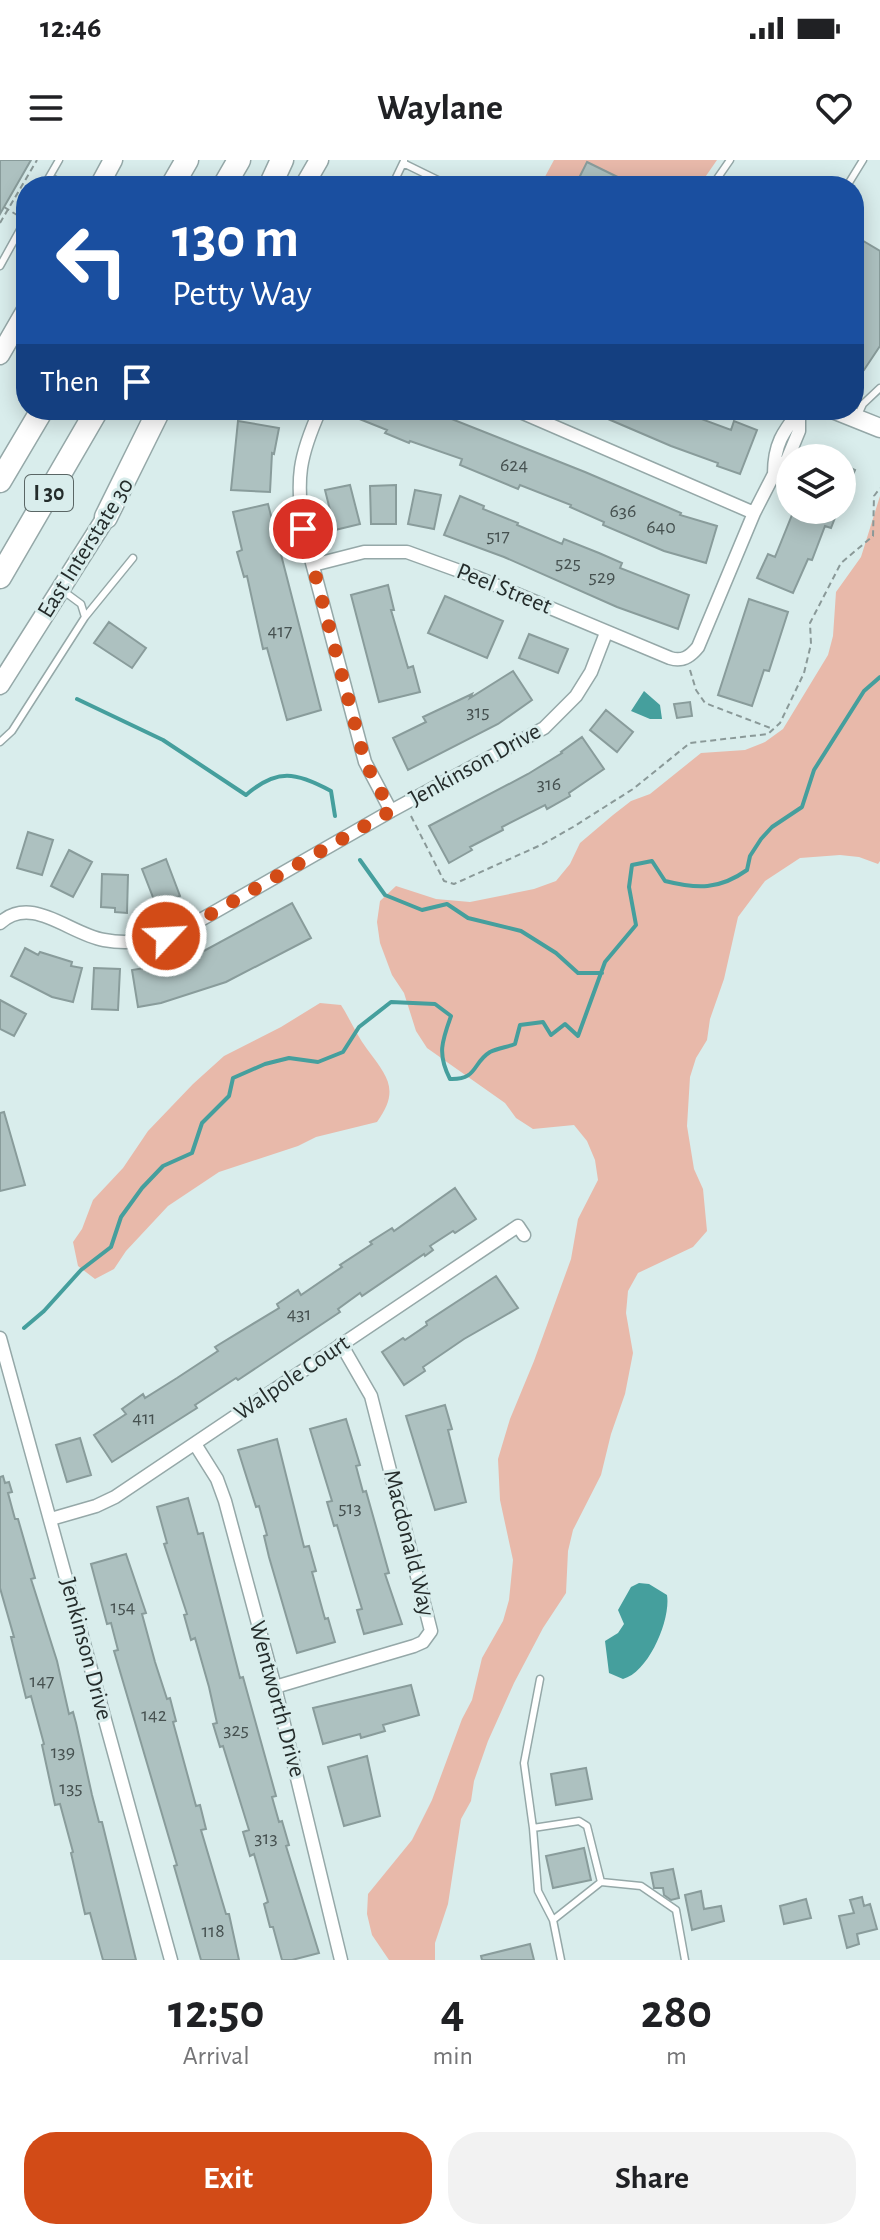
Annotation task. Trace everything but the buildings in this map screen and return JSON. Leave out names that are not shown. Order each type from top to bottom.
[{"type":"highway","name":"I 30","points":[[0,481],[36,420]]},
{"type":"highway","name":"I 30","points":[[0,577],[91,420]]},
{"type":"highway","points":[[106,517],[154,420]]},
{"type":"main road","points":[[0,355],[16,327]]},
{"type":"main road","name":"East Interstate 30","points":[[0,685],[165,420]]},
{"type":"main road","points":[[860,420],[880,428]]},
{"type":"street","points":[[316,420],[304,450],[298,479],[303,529],[365,762],[391,811]]},
{"type":"street","points":[[539,420],[754,513]]},
{"type":"street","points":[[688,657],[698,647],[754,513],[774,474],[787,460],[799,431],[799,420]]},
{"type":"street","name":"Peel Street","points":[[313,565],[364,552],[407,552],[464,572],[670,658],[688,657]]},
{"type":"street","name":"Jenkinson Drive","points":[[0,923],[18,912],[29,911],[102,940],[142,941],[190,926],[544,728],[576,696],[591,672],[606,633]]},
{"type":"street","name":"Walpole Court","points":[[51,1519],[115,1497],[518,1226],[524,1235]]},
{"type":"street","name":"Jenkinson Drive","points":[[0,1338],[171,1960]]},
{"type":"street","name":"Macdonald Way","points":[[275,1687],[414,1646],[423,1642],[431,1631],[371,1396],[341,1344]]},
{"type":"street","name":"Wentworth Drive","points":[[195,1444],[217,1479],[225,1501],[275,1687],[341,1960]]},
{"type":"lane","points":[[404,162],[431,176]]},
{"type":"lane","points":[[0,266],[16,238]]},
{"type":"lane","points":[[864,403],[880,388]]},
{"type":"lane","points":[[0,742],[12,731],[85,617],[133,558]]},
{"type":"lane","points":[[61,589],[81,604],[85,617]]},
{"type":"lane","points":[[540,1679],[524,1763],[538,1891],[553,1920],[561,1960]]},
{"type":"lane","points":[[533,1828],[579,1821],[587,1826],[601,1882]]},
{"type":"lane","points":[[553,1920],[601,1882],[641,1886],[676,1910],[685,1960]]},
{"type":"path","points":[[0,223],[16,193]]},
{"type":"path","points":[[6,208],[16,214]]},
{"type":"path","points":[[405,804],[444,881],[454,884],[573,827],[633,789],[690,743],[768,734],[780,723],[804,673],[811,644],[810,623],[841,563],[873,536],[874,496],[880,488]]},
{"type":"path","points":[[688,657],[691,678],[705,703],[773,729]]},
{"type":"shaded area","points":[[554,160],[717,160],[706,176],[545,176]]},
{"type":"shaded area","points":[[880,496],[880,861],[878,864],[859,857],[840,855],[800,858],[765,881],[738,917],[707,1040],[696,1058],[690,1077],[687,1126],[694,1169],[703,1189],[707,1231],[693,1247],[638,1273],[628,1291],[626,1313],[633,1353],[625,1394],[601,1475],[573,1530],[568,1551],[566,1593],[543,1628],[514,1683],[488,1741],[474,1781],[471,1801],[461,1819],[448,1904],[435,1943],[435,1960],[389,1960],[372,1935],[367,1914],[368,1894],[412,1840],[432,1800],[472,1700],[482,1658],[503,1621],[509,1600],[513,1560],[500,1500],[498,1459],[510,1419],[571,1259],[578,1219],[598,1180],[595,1160],[587,1141],[574,1125],[533,1129],[516,1118],[505,1103],[427,1048],[416,1031],[404,993],[392,975],[380,943],[377,922],[380,901],[396,886],[436,899],[470,902],[534,889],[556,881],[570,864],[580,843],[631,801],[650,794],[701,753],[745,750],[765,742],[783,729],[828,655],[833,636],[836,592],[861,557]]},
{"type":"shaded area","points":[[320,1003],[341,1005],[385,1076],[388,1101],[377,1122],[316,1137],[219,1172],[168,1206],[126,1251],[114,1269],[95,1279],[78,1266],[73,1242],[82,1229],[93,1200],[123,1168],[148,1131],[224,1056]]},
{"type":"water","points":[[644,691],[660,705],[662,719],[650,719],[631,711]]},
{"type":"water","points":[[639,1583],[649,1584],[667,1595],[665,1617],[649,1656],[633,1674],[623,1679],[609,1673],[605,1641],[618,1633],[624,1624],[618,1610],[631,1587]]},
{"type":"waterway","points":[[24,1328],[81,1270],[111,1247],[121,1217],[163,1166],[192,1153],[202,1123],[229,1096],[233,1078],[265,1064],[289,1058],[318,1062],[343,1052],[359,1027],[391,1002],[435,1004],[451,1016],[442,1048],[443,1062],[450,1079],[466,1077],[484,1056],[515,1044],[520,1025],[543,1022],[551,1035],[565,1024],[578,1036],[605,962],[636,925],[629,887],[632,865],[652,861],[665,881],[698,886],[727,881],[747,870],[750,856],[761,839],[772,827],[802,807],[814,770],[864,691],[880,677]]},
{"type":"waterway","points":[[77,699],[163,740],[246,795],[267,780],[277,777],[297,777],[319,785],[331,791],[335,816]]},
{"type":"waterway","points":[[360,860],[385,895],[422,910],[447,904],[468,918],[521,931],[556,953],[578,973],[602,973]]},
{"type":"route","points":[[166,936],[190,926],[391,811],[365,762],[303,529]]}]
